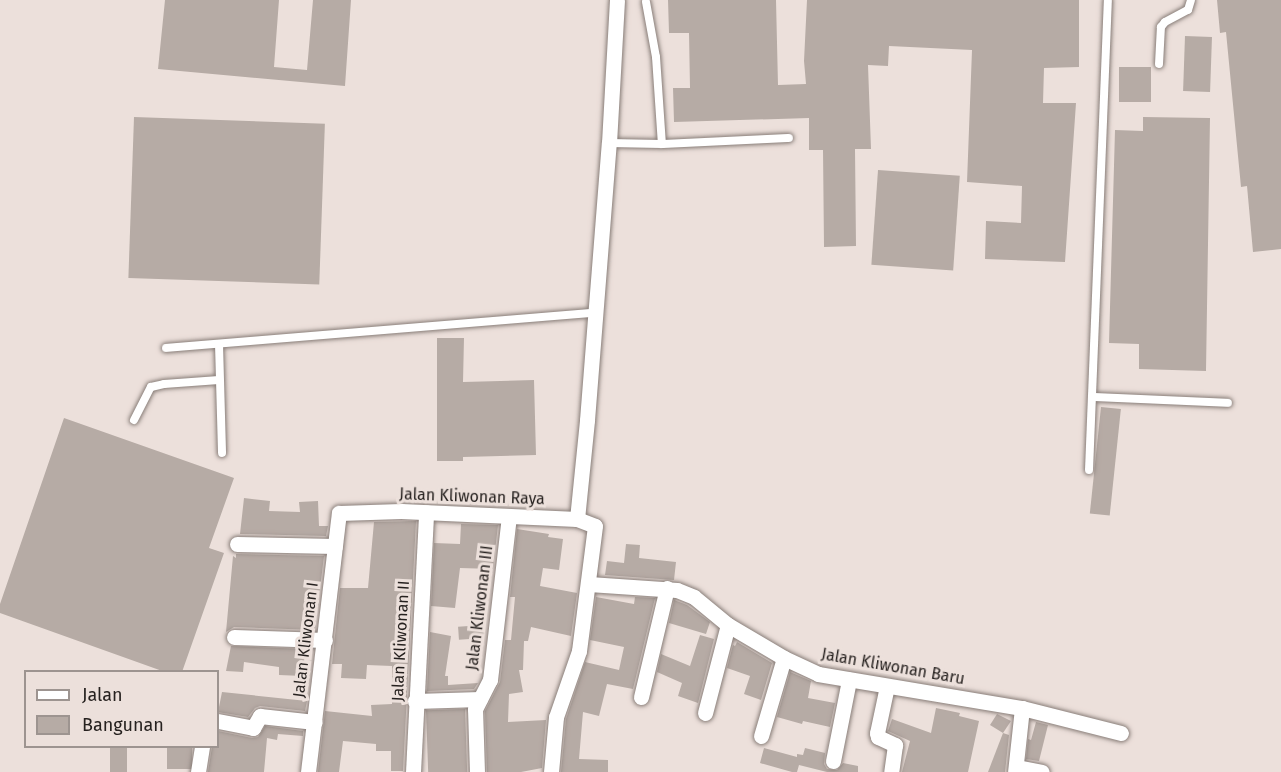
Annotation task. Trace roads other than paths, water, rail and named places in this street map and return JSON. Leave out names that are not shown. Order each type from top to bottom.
[{"type":"street","points":[[551,772],[556,717],[579,651],[596,532],[594,525],[577,519],[596,313],[617,0]]},
{"type":"street","name":"Jalan Kliwonan Raya","points":[[340,512],[426,512],[577,519]]},
{"type":"street","name":"Jalan Kliwonan I","points":[[308,772],[340,512]]},
{"type":"street","name":"Jalan Kliwonan II","points":[[413,772],[426,512]]},
{"type":"street","name":"Jalan Kliwonan III","points":[[477,772],[475,709],[490,680],[509,517]]},
{"type":"street","points":[[237,544],[335,546]]},
{"type":"street","name":"Jalan Kliwonan Baru","points":[[589,584],[667,588],[694,597],[728,625],[783,658],[818,674],[1022,708],[1121,733]]},
{"type":"street","points":[[641,697],[667,588]]},
{"type":"street","points":[[705,713],[728,625]]},
{"type":"street","points":[[234,637],[325,640]]},
{"type":"street","points":[[761,736],[783,658]]},
{"type":"street","points":[[833,761],[849,680]]},
{"type":"street","points":[[887,686],[877,732],[878,737],[895,745],[891,772]]},
{"type":"street","points":[[415,701],[480,699]]},
{"type":"street","points":[[1022,708],[1016,769],[1042,772]]},
{"type":"street","points":[[219,721],[253,728],[260,716],[315,722]]},
{"type":"street","points":[[198,772],[202,748]]},
{"type":"lane","points":[[1089,470],[1108,0]]},
{"type":"lane","points":[[1159,63],[1161,27],[1165,22],[1188,10],[1191,0]]},
{"type":"lane","points":[[646,2],[657,57],[662,144]]},
{"type":"lane","points":[[609,143],[662,144],[789,138]]},
{"type":"lane","points":[[166,348],[596,313]]},
{"type":"lane","points":[[219,344],[222,453]]},
{"type":"lane","points":[[134,420],[151,387],[219,380]]},
{"type":"lane","points":[[1093,397],[1228,403]]}]
